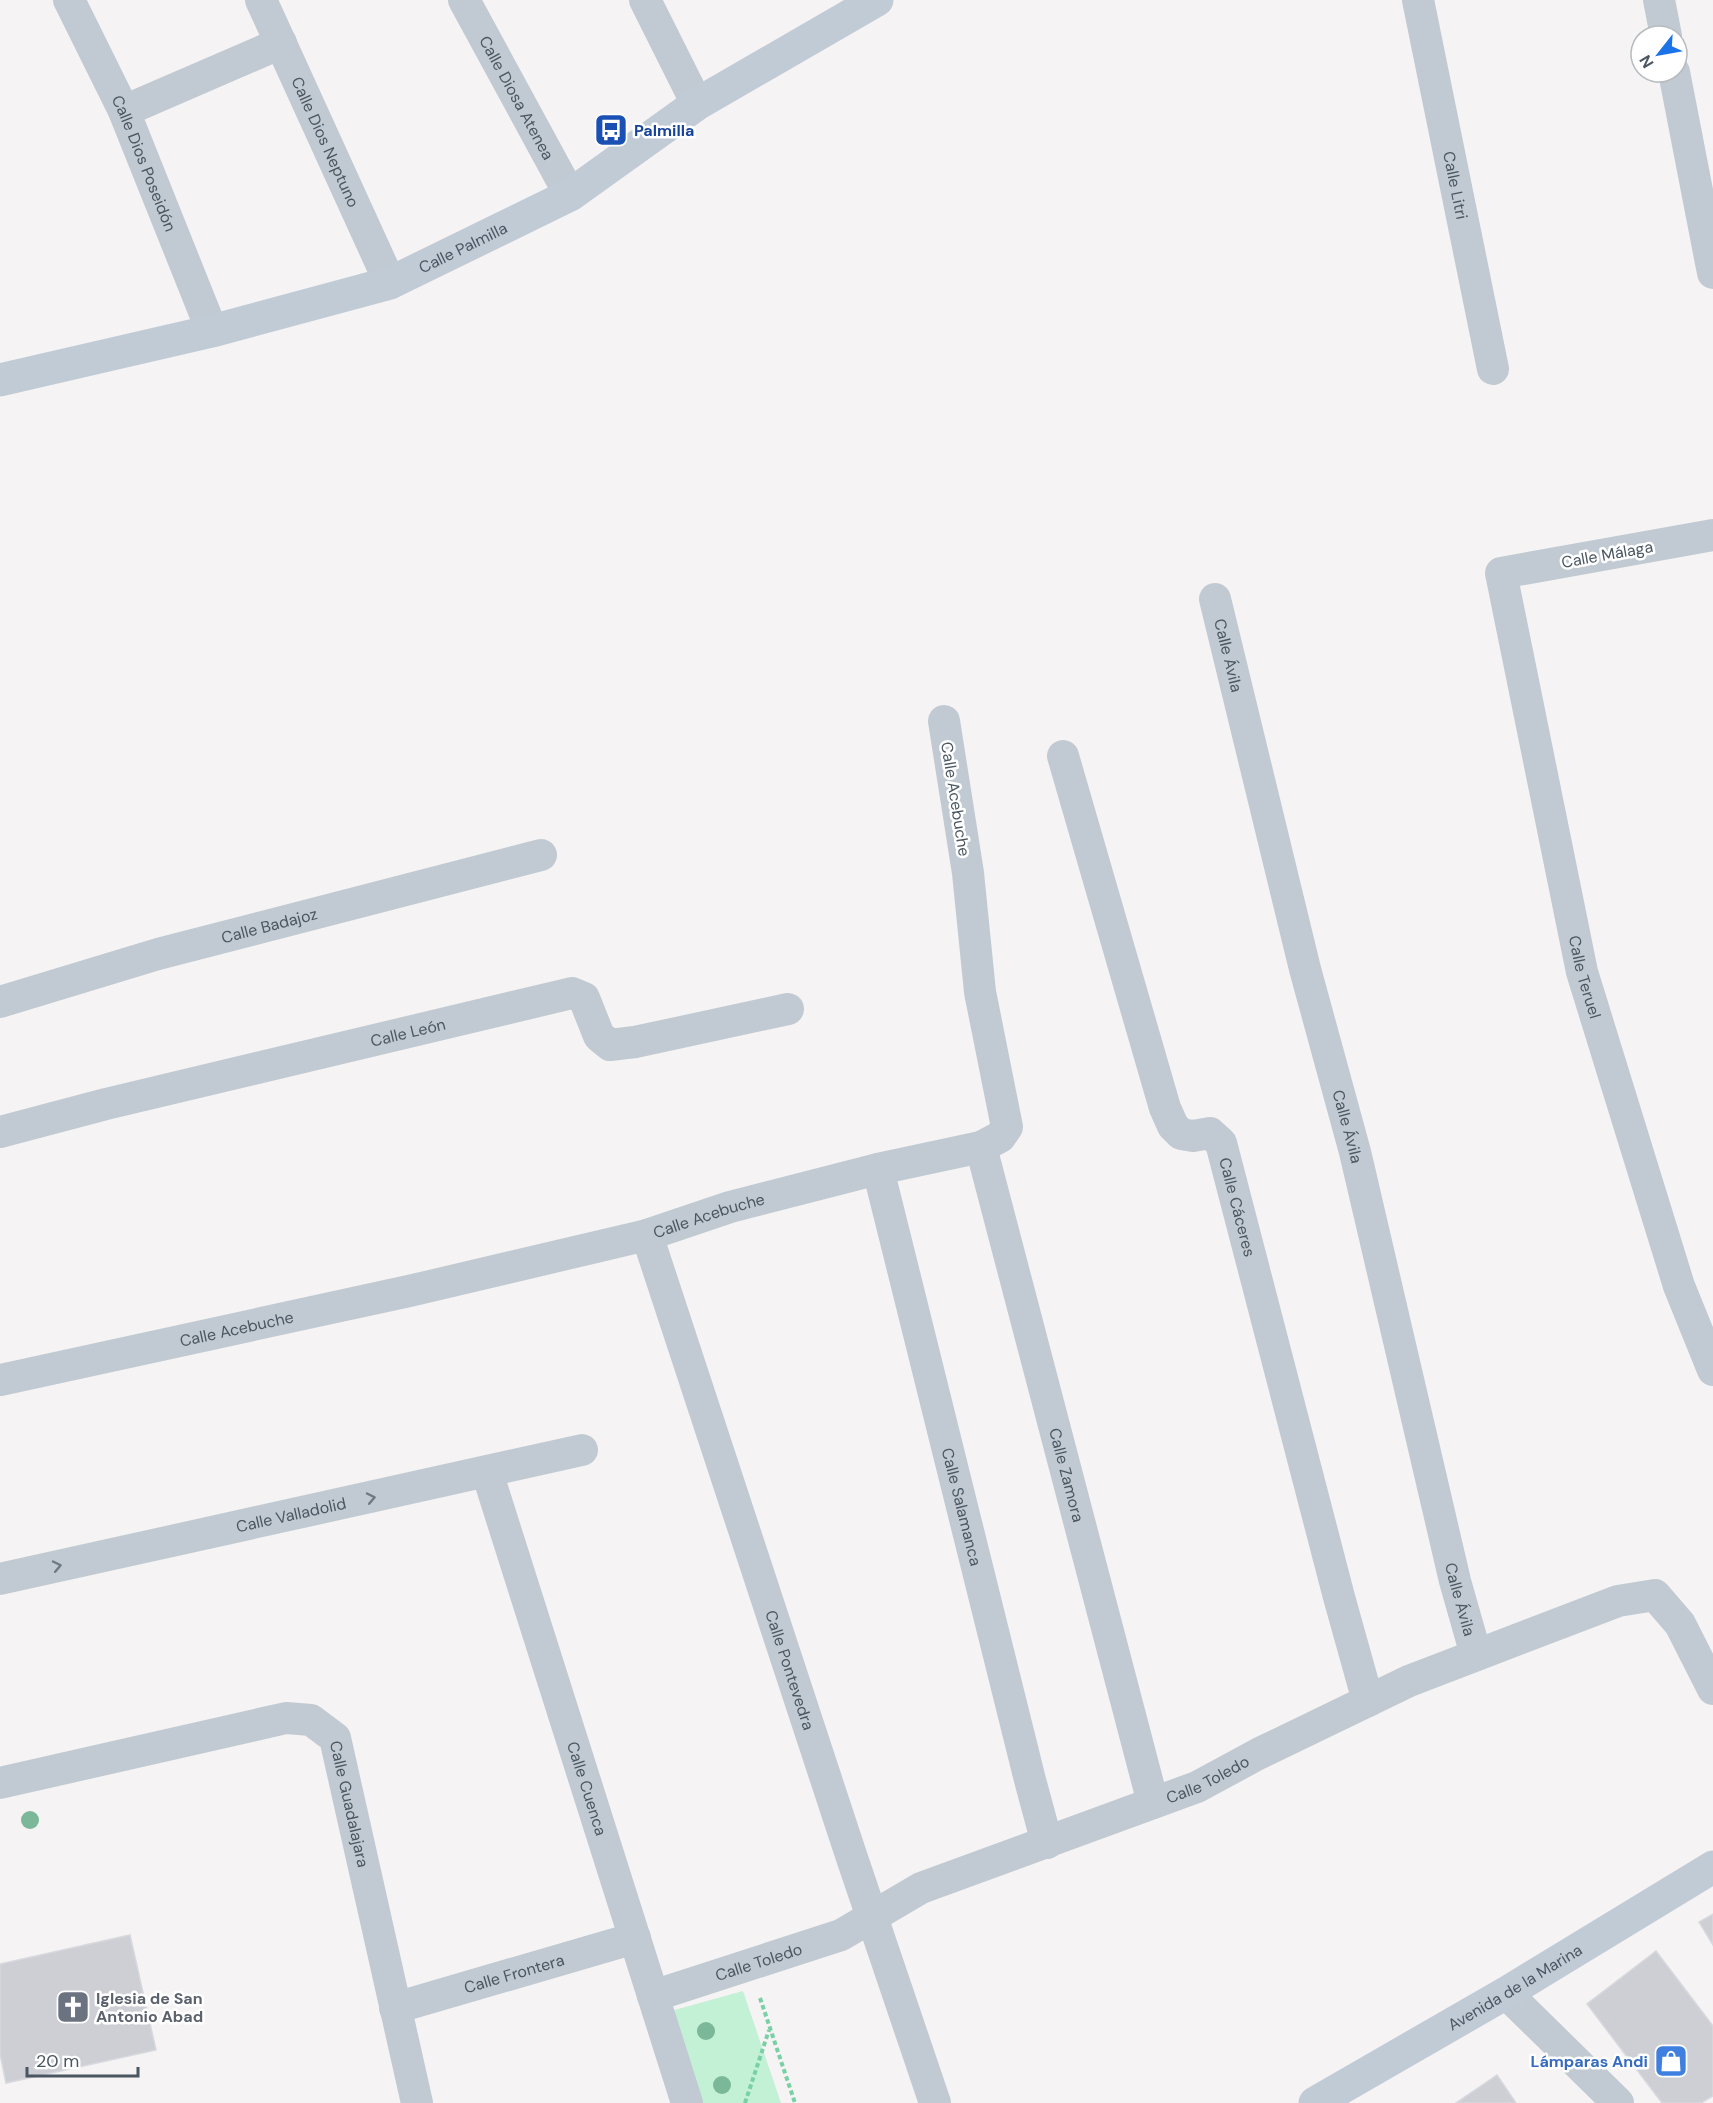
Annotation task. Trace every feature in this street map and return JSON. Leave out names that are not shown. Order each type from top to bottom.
[{"type":"street","name":"Calle Dios Poseidón","points":[[69,0],[124,111],[212,331]]},
{"type":"street","name":"Calle Dios Neptuno","points":[[261,0],[390,283]]},
{"type":"street","name":"Calle Diosa Atenea","points":[[464,0],[570,195]]},
{"type":"street","points":[[645,0],[697,104]]},
{"type":"street","name":"Calle Palmilla","points":[[0,381],[212,331],[390,283],[570,195],[697,104],[877,0]]},
{"type":"street","name":"Calle Litri","points":[[1418,0],[1493,369]]},
{"type":"street","points":[[1659,0],[1664,24]]},
{"type":"street","points":[[124,111],[281,43]]},
{"type":"street","points":[[1676,84],[1713,273]]},
{"type":"street","name":"Calle Málaga","points":[[1501,573],[1713,535]]},
{"type":"street","name":"Calle Teruel","points":[[1501,573],[1582,972],[1679,1286],[1713,1370]]},
{"type":"street","name":"Calle Ávila","points":[[1215,599],[1305,969],[1355,1152],[1455,1581],[1476,1655]]},
{"type":"street","name":"Calle Acebuche","points":[[0,1380],[409,1291],[647,1235],[730,1208],[878,1169],[981,1147],[1000,1137],[1007,1127],[980,992],[968,873],[944,721]]},
{"type":"street","name":"Calle Cáceres","points":[[1063,756],[1164,1108],[1180,1134],[1193,1136],[1210,1133],[1221,1143],[1368,1701]]},
{"type":"street","name":"Calle Badajoz","points":[[0,1002],[158,954],[541,855]]},
{"type":"street","name":"Calle León","points":[[0,1132],[106,1104],[572,993],[584,998],[599,1036],[610,1045],[635,1042],[788,1009]]},
{"type":"street","name":"Calle Zamora","points":[[981,1147],[1153,1803]]},
{"type":"street","name":"Calle Salamanca","points":[[878,1169],[1047,1843]]},
{"type":"street","name":"Calle Pontevedra","points":[[647,1235],[935,2103]]},
{"type":"street","name":"Calle Valladolid","points":[[0,1579],[582,1450]]},
{"type":"street","name":"Calle Cuenca","points":[[487,1472],[687,2103]]},
{"type":"street","name":"Calle Toledo","points":[[653,1996],[841,1935],[921,1888],[1197,1787],[1258,1754],[1409,1681],[1618,1601],[1655,1595],[1680,1624],[1713,1689]]},
{"type":"street","name":"Calle Guadalajara","points":[[0,1783],[286,1718],[311,1720],[335,1738],[417,2103]]},
{"type":"street","name":"Avenida de la Marina","points":[[1315,2103],[1506,1993],[1713,1867]]},
{"type":"street","name":"Calle Frontera","points":[[395,2008],[635,1938]]},
{"type":"street","points":[[1506,1993],[1618,2103]]},
{"type":"path","points":[[750,1965],[795,2103]]},
{"type":"path","points":[[745,2103],[770,2028]]},
{"type":"green space","points":[[743,1991],[781,2103],[702,2103],[671,2011]]},
{"type":"building","points":[[1713,1914],[1713,1945],[1699,1922]]},
{"type":"building","name":"Iglesia de San Antonio Abad","points":[[130,1935],[156,2050],[6,2083],[0,2054],[0,1964]]},
{"type":"building","name":"Lámparas Andi","points":[[1656,1951],[1713,2026],[1713,2096],[1701,2103],[1662,2103],[1587,2004]]},
{"type":"building","points":[[1497,2075],[1516,2103],[1456,2103]]},
{"type":"place","name":"Palmilla","points":[[611,130]]},
{"type":"place","name":"Iglesia de San Antonio Abad","points":[[73,2007]]},
{"type":"place","name":"Lámparas Andi","points":[[1671,2061]]}]
